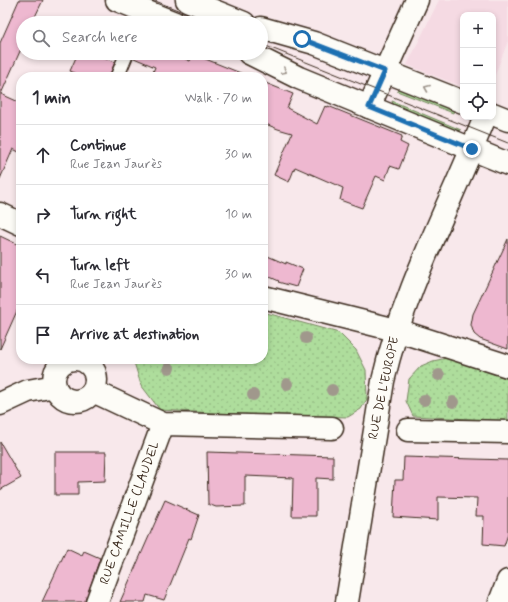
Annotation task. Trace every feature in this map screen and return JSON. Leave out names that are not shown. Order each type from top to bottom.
[{"type":"street","points":[[117,0],[141,16]]},
{"type":"street","points":[[186,0],[226,16]]},
{"type":"street","points":[[369,107],[417,0]]},
{"type":"street","points":[[268,30],[314,43],[460,101]]},
{"type":"street","points":[[263,60],[284,71],[508,164]]},
{"type":"street","points":[[496,115],[508,120]]},
{"type":"street","name":"RUE DE L'EUROPE","points":[[347,602],[383,381],[396,330],[484,120]]},
{"type":"street","points":[[0,214],[16,222]]},
{"type":"street","points":[[268,298],[396,330],[508,366]]},
{"type":"street","points":[[62,364],[55,373],[54,386],[62,397],[68,400],[76,401],[82,400],[88,396],[93,390],[95,384],[93,370],[87,364]]},
{"type":"street","points":[[0,404],[28,391],[54,386]]},
{"type":"street","points":[[93,390],[163,424],[332,428]]},
{"type":"street","name":"RUE CAMILLE CLAUDEL","points":[[97,602],[163,424]]},
{"type":"street","points":[[408,430],[508,432]]},
{"type":"street","points":[[500,602],[508,581]]},
{"type":"lane","points":[[119,72],[124,60]]},
{"type":"shaded area","points":[[439,0],[508,0],[508,41],[496,72],[496,12],[460,12],[460,86],[407,65]]},
{"type":"green space","points":[[400,88],[455,107],[453,113],[397,91]]},
{"type":"green space","points":[[392,101],[461,130],[458,132],[400,108],[393,104]]},
{"type":"green space","points":[[268,313],[339,333],[356,350],[366,370],[367,399],[361,409],[348,417],[232,414],[160,410],[141,385],[135,364],[268,364]]},
{"type":"green space","points":[[447,358],[508,379],[508,421],[413,416],[406,401],[409,379],[421,366],[433,361]]},
{"type":"building","points":[[19,0],[43,0],[35,16],[16,16],[16,60],[1,94],[16,101],[16,150],[13,149],[0,179],[0,43]]},
{"type":"building","points":[[75,60],[110,60],[115,62],[111,72],[70,71]]},
{"type":"building","points":[[139,60],[208,60],[238,72],[153,72],[155,67]]},
{"type":"building","points":[[268,84],[293,94],[287,108],[317,124],[325,106],[328,106],[402,136],[400,142],[408,146],[399,169],[390,166],[385,180],[376,176],[362,208],[340,200],[343,188],[295,167],[289,182],[274,175],[292,133],[268,125]]},
{"type":"building","points":[[0,236],[16,244],[16,313],[0,349]]},
{"type":"building","points":[[508,239],[508,349],[480,339],[474,334],[471,325],[473,314]]},
{"type":"building","points":[[268,256],[303,269],[296,287],[278,282],[279,281],[268,276]]},
{"type":"building","points":[[0,442],[21,478],[0,490]]},
{"type":"building","points":[[55,452],[106,452],[105,481],[78,482],[78,495],[55,495]]},
{"type":"building","points":[[207,452],[333,456],[333,479],[316,478],[316,516],[292,516],[293,478],[245,476],[245,506],[216,507],[208,504]]},
{"type":"building","points":[[404,457],[508,460],[508,534],[504,546],[483,544],[484,516],[476,516],[477,498],[438,497],[438,520],[393,517],[395,480],[403,480]]},
{"type":"building","points":[[165,500],[199,515],[191,539],[189,538],[164,600],[147,595],[145,602],[120,602]]},
{"type":"building","points":[[67,548],[82,555],[84,551],[100,558],[85,602],[42,602]]},
{"type":"tram line","points":[[153,0],[193,16]]},
{"type":"tram line","points":[[268,47],[508,143]]},
{"type":"route","points":[[302,39],[385,71],[369,107],[472,149]]}]
